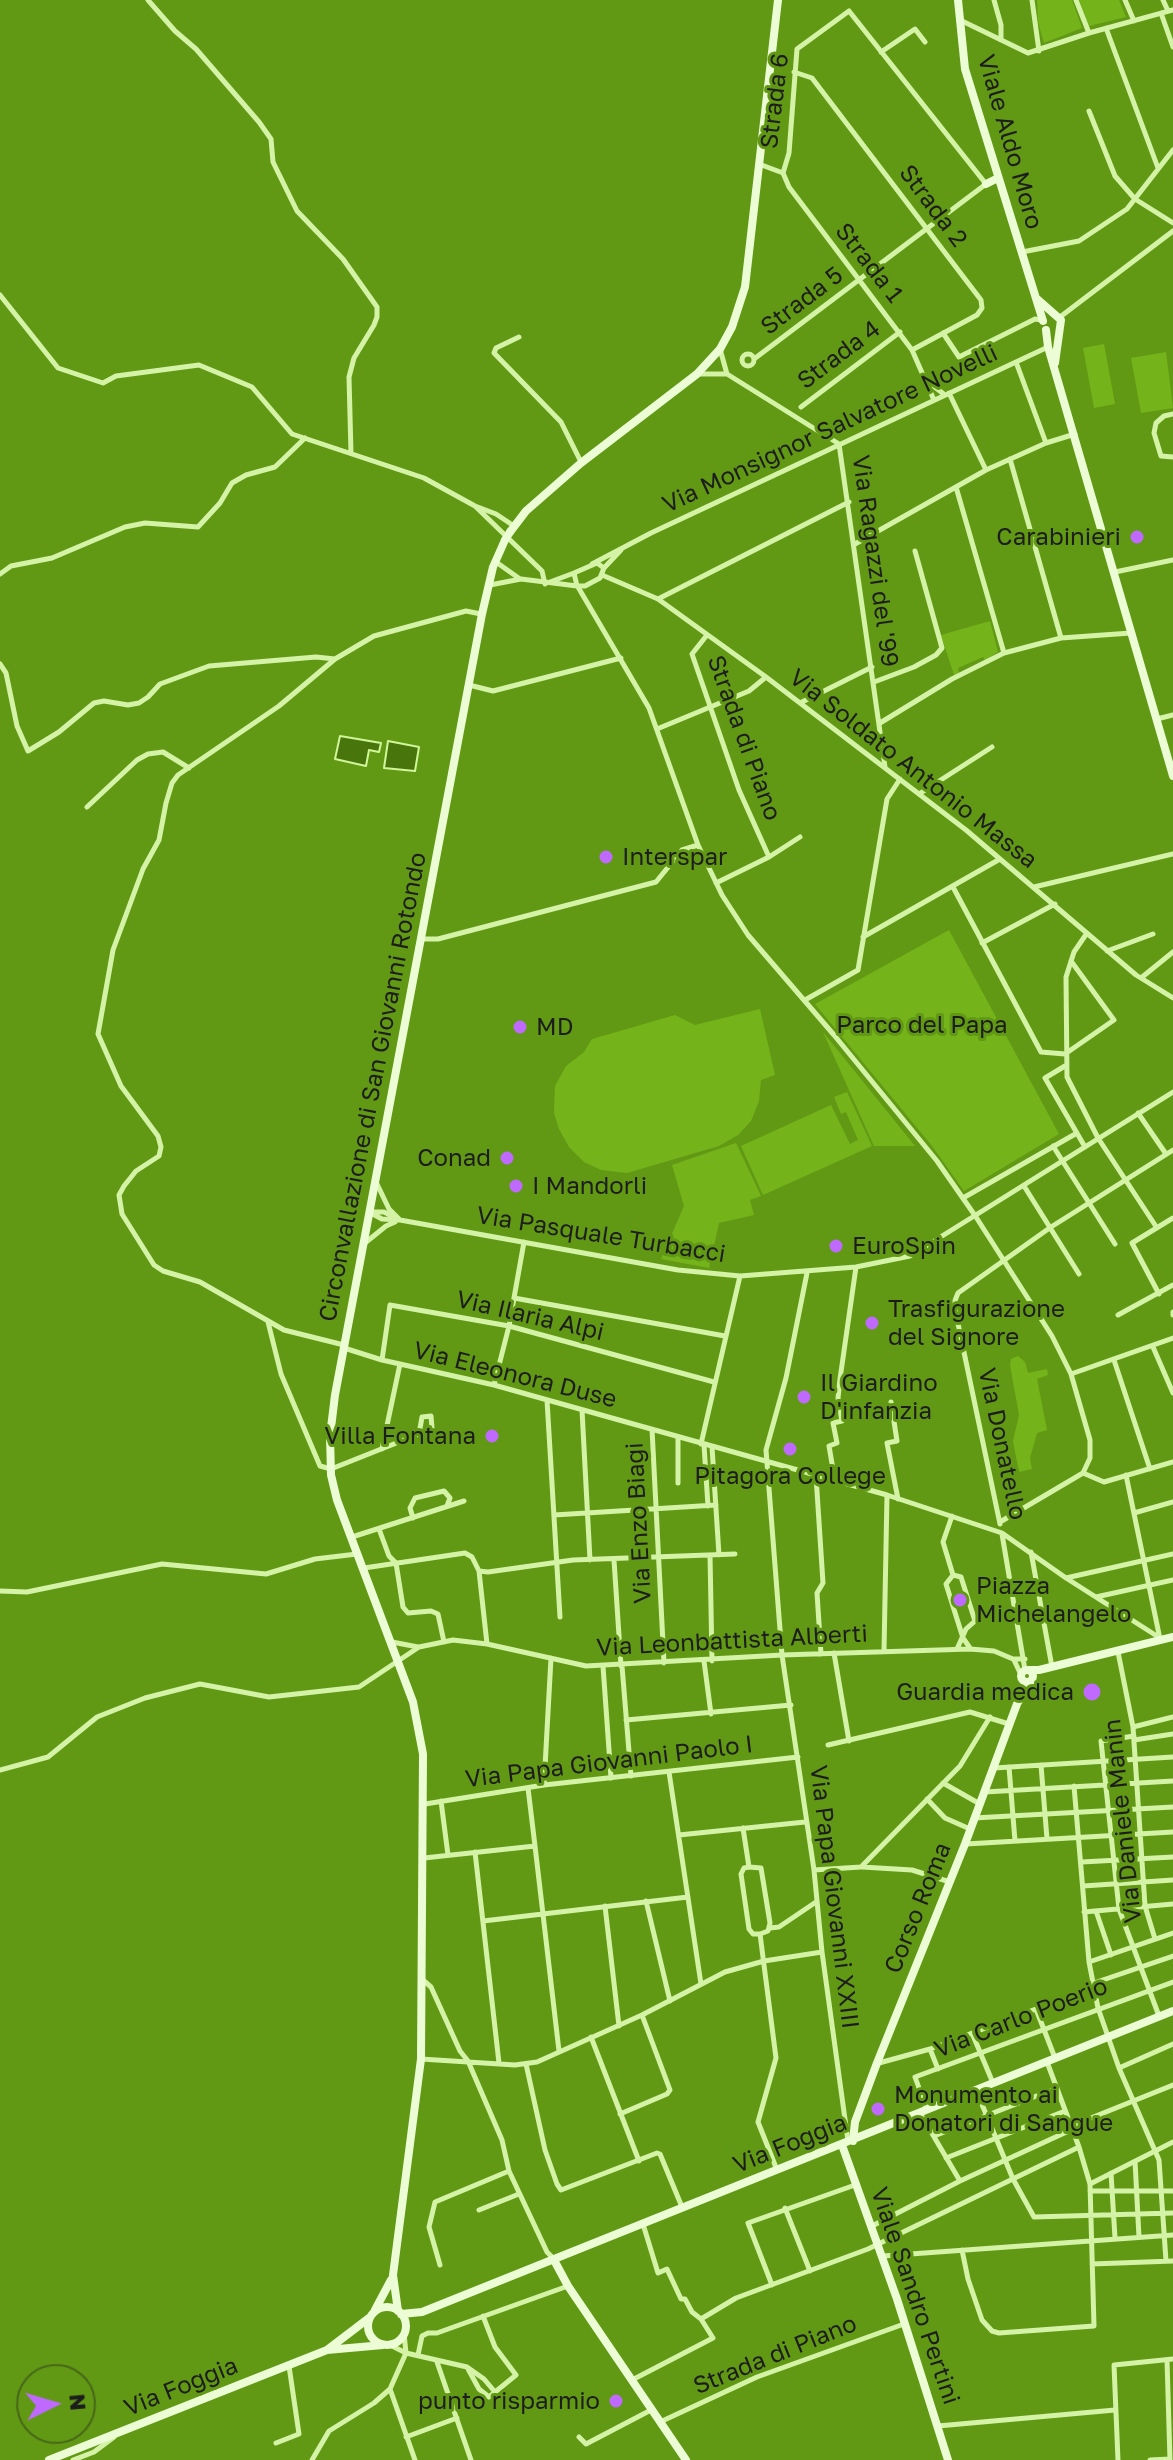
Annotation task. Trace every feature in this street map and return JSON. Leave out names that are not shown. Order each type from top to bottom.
[{"type":"main road","name":"Circonvallazione di San Giovanni Rotondo","points":[[399,2313],[393,2275],[421,2059],[425,1804],[419,1729],[413,1702],[336,1496],[331,1469],[331,1426],[420,939],[482,614],[495,562],[509,533],[531,507],[581,463],[697,374],[720,349],[737,318],[743,297],[778,0]]},
{"type":"main road","name":"Viale Aldo Moro","points":[[958,0],[965,69],[1044,323],[1048,347],[1173,773]]},
{"type":"main road","points":[[986,184],[998,178]]},
{"type":"main road","points":[[1033,294],[1058,319]]},
{"type":"main road","points":[[1046,315],[1058,319],[1055,332],[1044,323],[1046,315]]},
{"type":"main road","name":"Viale Aldo Moro","points":[[1055,368],[1058,319]]},
{"type":"main road","points":[[1026,1677],[1052,1667],[1173,1638]]},
{"type":"main road","name":"Corso Roma","points":[[848,2143],[985,1792],[1026,1677]]},
{"type":"main road","name":"Via Foggia","points":[[49,2460],[327,2350],[382,2308],[399,2313],[422,2312],[1173,2011]]},
{"type":"main road","name":"Viale Sandro Pertini","points":[[848,2143],[856,2185],[948,2460]]},
{"type":"main road","points":[[554,2260],[568,2286],[686,2460]]},
{"type":"main road","name":"Circonvallazione di San Giovanni Rotondo","points":[[371,2316],[393,2275]]},
{"type":"main road","name":"Via Foggia","points":[[327,2350],[386,2345],[398,2341],[422,2312]]},
{"type":"main road","points":[[399,2313],[405,2331]]},
{"type":"main road","points":[[371,2316],[370,2334],[386,2345]]},
{"type":"street","points":[[148,0],[175,31],[196,49],[259,122],[271,139],[273,162],[297,211],[343,259],[377,307],[374,325],[354,358],[349,377],[351,453]]},
{"type":"street","points":[[994,0],[1001,25],[1001,40]]},
{"type":"street","points":[[1032,0],[1039,51]]},
{"type":"street","points":[[1076,0],[1089,33]]},
{"type":"street","points":[[1125,0],[1134,21]]},
{"type":"street","points":[[1163,0],[1173,47]]},
{"type":"street","name":"Strada 6","points":[[783,173],[789,153],[794,72],[800,44],[849,11],[881,52]]},
{"type":"street","points":[[959,20],[1028,53],[1167,12]]},
{"type":"street","points":[[1106,28],[1158,168]]},
{"type":"street","points":[[925,42],[915,29],[881,52],[986,184]]},
{"type":"street","name":"Strada 2","points":[[794,72],[812,78],[981,300],[982,308],[977,315],[912,350]]},
{"type":"street","points":[[1089,111],[1115,176],[1135,199],[1173,223]]},
{"type":"street","points":[[1022,252],[1079,241],[1127,209],[1173,150]]},
{"type":"street","points":[[759,164],[783,173]]},
{"type":"street","name":"Strada 1","points":[[783,173],[789,187],[912,350],[934,400]]},
{"type":"street","name":"Strada 5","points":[[754,359],[986,184]]},
{"type":"street","points":[[1058,319],[1173,231]]},
{"type":"street","points":[[0,295],[58,368],[103,383],[116,376],[199,365],[252,387],[292,434],[424,478],[496,514],[509,533]]},
{"type":"street","points":[[943,333],[959,357],[1035,319],[1044,323]]},
{"type":"street","name":"Strada 4","points":[[801,407],[900,332]]},
{"type":"street","points":[[519,337],[496,348],[494,353],[561,422],[581,463]]},
{"type":"street","name":"Via Monsignor Salvatore Novelli","points":[[545,584],[574,573],[628,544],[1048,347]]},
{"type":"street","points":[[697,374],[727,374],[720,349]]},
{"type":"street","points":[[1016,362],[1046,443]]},
{"type":"street","name":"Via Ragazzi del '99","points":[[727,374],[839,444],[885,768]]},
{"type":"street","points":[[926,380],[947,394],[986,470]]},
{"type":"street","points":[[1173,414],[1164,416],[1156,423],[1154,433],[1161,456],[1173,457]]},
{"type":"street","points":[[855,544],[986,470],[1046,443],[1075,434]]},
{"type":"street","points":[[0,574],[11,566],[52,558],[125,527],[145,523],[198,527],[220,503],[232,483],[246,475],[275,467],[305,438]]},
{"type":"street","points":[[1010,459],[1061,638]]},
{"type":"street","points":[[956,487],[1004,653]]},
{"type":"street","points":[[658,599],[849,502]]},
{"type":"street","points":[[475,506],[542,571],[545,584]]},
{"type":"street","name":"Via Monsignor Salvatore Novelli","points":[[578,587],[591,583],[628,544]]},
{"type":"street","points":[[874,682],[914,667],[936,655],[942,648],[915,551]]},
{"type":"street","points":[[1115,572],[1173,560]]},
{"type":"street","points":[[495,562],[521,579],[578,587]]},
{"type":"street","name":"Via Soldato Antonio Massa","points":[[592,564],[600,563],[603,571],[658,599],[766,677],[1000,859],[1141,978],[1173,998]]},
{"type":"street","points":[[574,573],[578,587],[649,708],[698,845],[716,883],[748,935],[927,1149],[1004,1260],[1058,1346],[1071,1374],[1090,1440],[1090,1458],[1083,1473],[1000,1522]]},
{"type":"street","points":[[489,585],[521,579]]},
{"type":"street","points":[[590,607],[591,583]]},
{"type":"street","points":[[87,807],[137,760],[148,754],[163,752],[189,768],[279,706],[335,659],[374,636],[466,611],[482,614]]},
{"type":"street","points":[[880,723],[952,679],[1004,653],[1061,638],[1132,633]]},
{"type":"street","name":"Strada di Piano","points":[[707,635],[692,654],[739,790],[769,857]]},
{"type":"street","points":[[0,664],[6,673],[17,726],[28,751],[59,732],[94,703],[139,703],[160,684],[209,666],[316,657],[335,659]]},
{"type":"street","points":[[469,685],[493,691],[621,658]]},
{"type":"street","points":[[800,703],[872,667]]},
{"type":"street","points":[[657,729],[749,691],[766,677]]},
{"type":"street","points":[[1157,719],[1173,715]]},
{"type":"street","points":[[919,794],[992,747]]},
{"type":"street","name":"Via Eleonora Duse","points":[[189,768],[172,783],[159,840],[143,869],[113,950],[98,1034],[121,1086],[158,1136],[161,1147],[159,1156],[136,1171],[119,1195],[122,1214],[154,1265],[225,1294],[284,1330],[382,1360],[494,1385],[887,1495],[1002,1533],[1160,1639]]},
{"type":"street","points":[[805,1000],[858,970],[887,799],[900,779]]},
{"type":"street","points":[[716,883],[769,857],[800,837]]},
{"type":"street","points":[[420,939],[438,939],[656,882],[682,850],[698,845]]},
{"type":"street","points":[[1034,887],[1173,854]]},
{"type":"street","points":[[863,937],[1000,859]]},
{"type":"street","points":[[953,887],[1041,1052],[1065,1054],[1114,1020],[1071,961]]},
{"type":"street","points":[[982,943],[1055,904]]},
{"type":"street","points":[[1087,933],[1066,977],[1065,1066],[1070,1088],[1098,1138],[1157,1228]]},
{"type":"street","points":[[1107,951],[1153,934]]},
{"type":"street","points":[[1141,978],[1173,952]]},
{"type":"street","points":[[1065,1066],[1045,1078],[1085,1147]]},
{"type":"street","name":"Via Pasquale Turbacci","points":[[369,1212],[384,1212],[400,1220],[678,1270],[740,1276],[856,1267],[910,1256],[1173,1092]]},
{"type":"street","points":[[1138,1113],[1166,1154]]},
{"type":"street","points":[[963,1198],[1077,1133]]},
{"type":"street","points":[[1053,1146],[1115,1244]]},
{"type":"street","points":[[1004,1260],[1173,1150]]},
{"type":"street","points":[[363,1245],[386,1226],[400,1220],[389,1209],[376,1177]]},
{"type":"street","points":[[1024,1186],[1079,1274]]},
{"type":"street","points":[[1159,1294],[1132,1243],[1173,1218]]},
{"type":"street","points":[[494,1385],[509,1326],[524,1242]]},
{"type":"street","name":"Via Donatello","points":[[1004,1260],[958,1293],[954,1303],[1025,1659]]},
{"type":"street","points":[[835,1481],[829,1446],[837,1443],[833,1423],[842,1421],[838,1398],[856,1267]]},
{"type":"street","name":"Via Papa Giovanni XXIII","points":[[807,1273],[786,1378],[766,1450],[782,1655],[814,1870],[848,2143]]},
{"type":"street","points":[[719,1555],[703,1444],[714,1382],[740,1276]]},
{"type":"street","points":[[1118,1315],[1173,1285]]},
{"type":"street","points":[[514,1298],[725,1336]]},
{"type":"street","name":"Via Ilaria Alpi","points":[[382,1360],[390,1305],[509,1326],[714,1382]]},
{"type":"street","points":[[268,1321],[281,1374],[320,1466],[331,1469],[419,1434]]},
{"type":"street","points":[[1071,1374],[1173,1338]]},
{"type":"street","points":[[1153,1347],[1173,1392]]},
{"type":"street","points":[[1114,1360],[1150,1469]]},
{"type":"street","points":[[382,1450],[400,1364]]},
{"type":"street","points":[[547,1400],[560,1617]]},
{"type":"street","points":[[891,1402],[897,1441],[887,1443],[898,1499]]},
{"type":"street","points":[[582,1410],[590,1561]]},
{"type":"street","name":"Via Enzo Biagi","points":[[652,1429],[664,1663]]},
{"type":"street","points":[[678,1437],[678,1483]]},
{"type":"street","points":[[712,1447],[712,1506]]},
{"type":"street","points":[[1083,1473],[1104,1482],[1173,1462]]},
{"type":"street","points":[[1126,1475],[1160,1639]]},
{"type":"street","points":[[816,1476],[823,1583],[817,1593],[821,1654]]},
{"type":"street","points":[[413,1518],[410,1508],[415,1498],[444,1491],[450,1498],[447,1507]]},
{"type":"street","points":[[884,1651],[887,1495]]},
{"type":"street","points":[[351,1538],[464,1501]]},
{"type":"street","points":[[1134,1513],[1173,1502]]},
{"type":"street","points":[[554,1515],[712,1506]]},
{"type":"street","points":[[952,1516],[943,1542],[953,1575]]},
{"type":"street","points":[[379,1529],[389,1556],[396,1563],[405,1611],[438,1614],[444,1642]]},
{"type":"street","points":[[1030,1551],[1052,1667]]},
{"type":"street","points":[[363,1568],[465,1553],[472,1557],[479,1571],[487,1644]]},
{"type":"street","points":[[0,1591],[27,1592],[152,1565],[266,1574],[315,1559],[357,1554]]},
{"type":"street","points":[[479,1571],[557,1562],[735,1554]]},
{"type":"street","points":[[1066,1578],[1173,1554]]},
{"type":"street","points":[[710,1555],[712,1661]]},
{"type":"street","points":[[614,1560],[631,1776]]},
{"type":"street","points":[[953,1575],[961,1577],[975,1621],[966,1629],[957,1649]]},
{"type":"street","points":[[953,1575],[946,1584],[963,1638],[970,1649]]},
{"type":"street","points":[[1095,1597],[1173,1580]]},
{"type":"street","name":"Via Leonbattista Alberti","points":[[0,1770],[48,1757],[97,1717],[145,1698],[200,1684],[269,1697],[359,1687],[419,1647],[459,1640],[582,1666],[957,1649],[994,1651],[1013,1659],[1025,1659]]},
{"type":"street","points":[[392,1642],[419,1647]]},
{"type":"street","name":"Via Daniele Manin","points":[[1118,1652],[1133,1727],[1145,1906],[1155,1939]]},
{"type":"street","points":[[834,1653],[849,1741]]},
{"type":"street","points":[[544,1785],[551,1658]]},
{"type":"street","points":[[1013,1659],[1026,1677]]},
{"type":"street","points":[[1025,1659],[1026,1677]]},
{"type":"street","points":[[704,1661],[711,1714]]},
{"type":"street","points":[[603,1666],[611,1778]]},
{"type":"street","points":[[626,1720],[791,1705]]},
{"type":"street","points":[[828,1745],[970,1712],[1009,1724]]},
{"type":"street","points":[[861,1867],[960,1766],[990,1717]]},
{"type":"street","points":[[1133,1727],[1173,1717]]},
{"type":"street","points":[[1159,2017],[1119,1909],[1101,1741],[1173,1734]]},
{"type":"street","name":"Via Papa Giovanni Paolo I","points":[[425,1804],[544,1785],[798,1757]]},
{"type":"street","points":[[992,1768],[1173,1757]]},
{"type":"street","points":[[1041,1765],[1047,1839]]},
{"type":"street","points":[[1009,1767],[1015,1841]]},
{"type":"street","points":[[669,1772],[701,1984]]},
{"type":"street","points":[[985,1792],[1173,1781]]},
{"type":"street","points":[[943,1783],[980,1804]]},
{"type":"street","points":[[1074,1786],[1089,1962],[1098,2008],[1119,2068],[1159,2160],[1164,2236],[1169,2261],[1092,2264]]},
{"type":"street","points":[[528,1788],[559,2051]]},
{"type":"street","points":[[927,1799],[945,1818],[970,1829]]},
{"type":"street","points":[[441,1801],[448,1855]]},
{"type":"street","points":[[974,1818],[1173,1807]]},
{"type":"street","points":[[679,1835],[805,1822]]},
{"type":"street","points":[[743,1828],[749,1867]]},
{"type":"street","points":[[965,1844],[1173,1832]]},
{"type":"street","points":[[424,1858],[535,1846]]},
{"type":"street","points":[[475,1852],[499,2063]]},
{"type":"street","points":[[1082,1862],[1173,1857]]},
{"type":"street","points":[[814,1870],[861,1867],[912,1870],[950,1882]]},
{"type":"street","points":[[770,1928],[761,1868],[742,1870],[749,1929],[753,1934],[779,1927],[817,1902]]},
{"type":"street","points":[[1083,1886],[1173,1880]]},
{"type":"street","points":[[483,1921],[688,1897]]},
{"type":"street","points":[[646,1901],[670,2001]]},
{"type":"street","points":[[1084,1912],[1173,1904]]},
{"type":"street","points":[[605,1906],[619,2026]]},
{"type":"street","points":[[1096,1911],[1111,1955]]},
{"type":"street","points":[[1089,1962],[1173,1933]]},
{"type":"street","points":[[760,1934],[776,2058],[758,2122],[777,2171]]},
{"type":"street","points":[[421,2059],[526,2064],[619,2026],[725,1972],[764,1961],[822,1952]]},
{"type":"street","points":[[1094,1983],[1173,1956]]},
{"type":"street","points":[[423,1980],[431,1987],[460,2051],[468,2061],[502,2140],[509,2171],[547,2252],[554,2260]]},
{"type":"street","name":"Via Carlo Poerio","points":[[924,2112],[915,2077],[1173,1982]]},
{"type":"street","points":[[877,2063],[930,2049],[1036,2009],[1057,2088],[1079,2147],[1090,2188],[1094,2326],[992,2331],[982,2320],[962,2250]]},
{"type":"street","points":[[620,2114],[670,2090],[642,2015]]},
{"type":"street","points":[[972,2033],[993,2083]]},
{"type":"street","points":[[591,2037],[639,2161]]},
{"type":"street","points":[[1119,2068],[1173,2044]]},
{"type":"street","points":[[930,2049],[938,2069]]},
{"type":"street","points":[[526,2064],[545,2150],[561,2190],[660,2154],[683,2208]]},
{"type":"street","points":[[872,2226],[1132,2099],[1173,2085]]},
{"type":"street","points":[[934,2136],[1057,2088]]},
{"type":"street","points":[[976,2090],[1013,2179],[1034,2217],[1173,2213]]},
{"type":"street","points":[[946,2158],[1065,2111]]},
{"type":"street","points":[[924,2112],[960,2181]]},
{"type":"street","points":[[1090,2188],[1111,2173],[1173,2142]]},
{"type":"street","points":[[701,2319],[736,2298],[878,2244],[1079,2147]]},
{"type":"street","points":[[1135,2161],[1139,2237]]},
{"type":"street","points":[[440,2265],[429,2227],[435,2202],[509,2171]]},
{"type":"street","points":[[1111,2173],[1115,2238]]},
{"type":"street","points":[[772,2285],[748,2223],[856,2185]]},
{"type":"street","points":[[1090,2188],[1173,2191]]},
{"type":"street","points":[[479,2210],[519,2194]]},
{"type":"street","points":[[785,2208],[810,2271]]},
{"type":"street","name":"Strada di Piano","points":[[632,2380],[713,2338],[685,2299],[681,2299],[667,2269],[658,2273],[643,2224]]},
{"type":"street","points":[[881,2256],[1173,2235]]},
{"type":"street","points":[[418,2355],[422,2336],[568,2286]]},
{"type":"street","points":[[467,2367],[483,2394],[489,2397],[516,2375],[495,2347],[483,2316]]},
{"type":"street","name":"Strada di Piano","points":[[660,2422],[757,2377],[904,2324]]},
{"type":"street","points":[[312,2460],[329,2431],[374,2403],[390,2389],[406,2353],[405,2331]]},
{"type":"street","points":[[386,2345],[437,2362],[467,2367],[495,2392]]},
{"type":"street","points":[[1118,2460],[1114,2365],[1170,2360],[1170,2459],[1150,2460]]},
{"type":"street","points":[[437,2362],[471,2460]]},
{"type":"street","points":[[276,2443],[299,2434],[289,2365]]},
{"type":"street","points":[[390,2389],[415,2460]]},
{"type":"street","points":[[579,2437],[586,2444],[652,2409]]},
{"type":"street","points":[[938,2426],[1115,2410]]},
{"type":"street","points":[[406,2437],[457,2418]]},
{"type":"street","points":[[75,2459],[94,2452],[122,2432]]},
{"type":"green space","points":[[1037,0],[1072,0],[1082,28],[1044,43],[1038,22]]},
{"type":"green space","points":[[1079,0],[1119,0],[1126,17],[1089,26]]},
{"type":"green space","points":[[1104,344],[1115,404],[1094,408],[1083,348]]},
{"type":"green space","points":[[1166,352],[1173,408],[1141,413],[1131,358]]},
{"type":"green space","points":[[990,621],[998,652],[985,660],[983,657],[958,668],[959,673],[954,675],[941,635]]},
{"type":"green space","name":"Parco del Papa","points":[[949,930],[1059,1134],[964,1191],[932,1146],[815,1004]]},
{"type":"green space","points":[[760,1009],[775,1075],[761,1080],[759,1101],[751,1121],[738,1135],[719,1146],[627,1173],[601,1170],[584,1162],[569,1147],[554,1113],[555,1086],[566,1066],[584,1052],[592,1039],[675,1015],[695,1025]]},
{"type":"green space","points":[[823,1032],[915,1146],[874,1146]]},
{"type":"green space","points":[[847,1092],[872,1146],[763,1195],[741,1146],[831,1105],[850,1144],[858,1140],[846,1112],[841,1114],[834,1097]]},
{"type":"green space","points":[[736,1143],[761,1196],[750,1200],[754,1215],[719,1223],[709,1268],[661,1259],[684,1206],[672,1165]]},
{"type":"green space","points":[[1018,1356],[1025,1362],[1028,1373],[1047,1369],[1048,1375],[1037,1379],[1047,1430],[1037,1433],[1030,1458],[1032,1469],[1019,1472],[1013,1441],[1019,1415],[1010,1365],[1011,1359]]},
{"type":"shaded area","points":[[340,736],[381,743],[379,752],[369,750],[366,766],[335,759]]},
{"type":"shaded area","points":[[388,741],[419,747],[415,771],[384,768]]},
{"type":"place","name":"Carabinieri","points":[[1137,537]]},
{"type":"place","name":"Interspar","points":[[606,857]]},
{"type":"place","name":"MD","points":[[520,1027]]},
{"type":"place","name":"Conad","points":[[507,1158]]},
{"type":"place","name":"I Mandorli","points":[[516,1186]]},
{"type":"place","name":"EuroSpin","points":[[836,1246]]},
{"type":"place","name":"Trasfigurazione del Signore","points":[[872,1323]]},
{"type":"place","name":"Il Giardino D'infanzia","points":[[804,1397]]},
{"type":"place","name":"Villa Fontana","points":[[492,1436]]},
{"type":"place","name":"Pitagora College","points":[[790,1449]]},
{"type":"place","name":"Piazza Michelangelo","points":[[960,1600]]},
{"type":"place","name":"Guardia medica","points":[[1092,1692]]},
{"type":"place","name":"Monumento ai Donatori di Sangue","points":[[878,2109]]},
{"type":"place","name":"punto risparmio","points":[[616,2401]]}]
